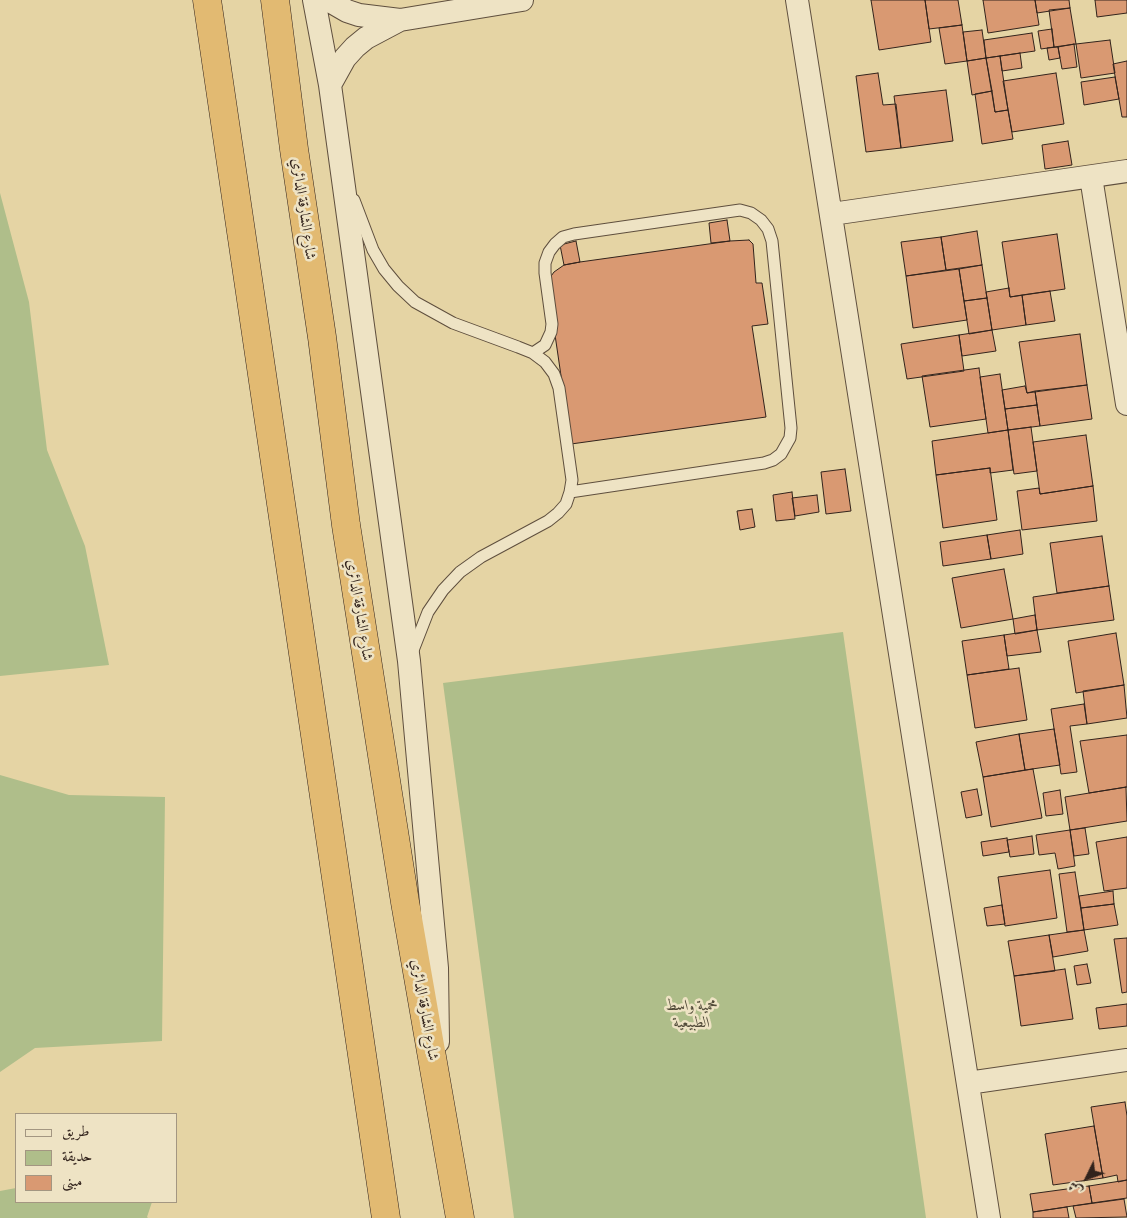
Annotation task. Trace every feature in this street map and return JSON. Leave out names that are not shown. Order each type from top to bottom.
[{"type":"highway","points":[[207,0],[386,1218]]},
{"type":"highway","name":"شارع الشارقة الدائري","points":[[274,0],[322,337],[346,525],[402,883],[460,1218]]},
{"type":"street","points":[[314,0],[330,85],[409,661],[437,968],[438,1088]]},
{"type":"street","points":[[328,0],[347,12],[400,20]]},
{"type":"street","points":[[330,85],[345,58],[355,47],[366,38],[400,20],[445,6],[522,0]]},
{"type":"street","points":[[797,0],[989,1218]]},
{"type":"street","points":[[832,214],[1127,172]]},
{"type":"street","points":[[1091,177],[1127,404]]},
{"type":"street","points":[[968,1083],[1127,1060]]},
{"type":"lane","points":[[340,161],[373,250],[384,269],[398,286],[415,302],[441,318],[533,353],[554,374],[560,388],[572,480],[570,492],[562,508],[548,521],[481,557],[454,578],[442,590],[428,612],[409,661]]},
{"type":"lane","points":[[533,353],[545,344],[551,332],[552,324],[545,263],[548,252],[563,237],[740,210],[751,213],[761,220],[768,229],[772,241],[791,428],[790,438],[781,454],[773,460],[764,463],[570,492]]},
{"type":"green space","points":[[0,193],[29,302],[47,450],[85,546],[109,665],[0,676]]},
{"type":"green space","name":"محمية واسط الطبيعية","points":[[843,632],[926,1218],[514,1218],[443,683]]},
{"type":"green space","points":[[0,775],[69,795],[165,797],[162,1041],[35,1048],[0,1072]]},
{"type":"green space","points":[[15,1188],[15,1203],[152,1203],[148,1218],[0,1218],[0,1191]]},
{"type":"building","points":[[871,0],[925,0],[931,42],[879,50]]},
{"type":"building","points":[[925,0],[958,0],[962,25],[929,29]]},
{"type":"building","points":[[983,0],[1035,0],[1039,25],[988,33]]},
{"type":"building","points":[[1035,0],[1069,0],[1070,8],[1037,13]]},
{"type":"building","points":[[1095,0],[1127,0],[1127,13],[1097,17]]},
{"type":"building","points":[[1070,8],[1076,44],[1054,47],[1049,10]]},
{"type":"building","points":[[962,25],[967,61],[945,64],[939,28]]},
{"type":"building","points":[[1052,29],[1054,47],[1041,49],[1038,31]]},
{"type":"building","points":[[982,30],[986,58],[967,61],[963,32]]},
{"type":"building","points":[[1032,33],[1035,51],[986,58],[984,40]]},
{"type":"building","points":[[1110,40],[1115,73],[1081,78],[1076,44]]},
{"type":"building","points":[[1074,44],[1077,67],[1062,69],[1058,47]]},
{"type":"building","points":[[1058,47],[1060,58],[1049,60],[1047,48]]},
{"type":"building","points":[[1020,53],[1022,68],[1002,71],[1000,56]]},
{"type":"building","points":[[1000,56],[1008,110],[995,112],[986,58]]},
{"type":"building","points":[[986,58],[992,91],[972,95],[967,61]]},
{"type":"building","points":[[1127,61],[1127,117],[1122,117],[1113,64]]},
{"type":"building","points":[[878,73],[883,105],[896,104],[901,148],[866,152],[856,76]]},
{"type":"building","points":[[1056,73],[1064,124],[1012,132],[1003,81]]},
{"type":"building","points":[[1115,77],[1119,99],[1084,105],[1081,82]]},
{"type":"building","points":[[946,90],[953,141],[901,148],[894,96]]},
{"type":"building","points":[[992,91],[995,112],[1008,110],[1013,139],[982,144],[975,94]]},
{"type":"building","points":[[1068,141],[1072,165],[1045,169],[1042,145]]},
{"type":"building","points":[[727,220],[730,241],[711,243],[709,223]]},
{"type":"building","points":[[977,231],[982,265],[946,270],[941,237]]},
{"type":"building","points":[[1057,234],[1065,289],[1010,297],[1002,242]]},
{"type":"building","points":[[941,237],[946,270],[906,276],[901,242]]},
{"type":"building","points":[[749,240],[753,244],[756,283],[762,283],[768,324],[752,326],[766,417],[571,444],[548,287],[549,279],[554,272],[564,265],[580,262]]},
{"type":"building","points":[[576,241],[580,262],[564,265],[560,245]]},
{"type":"building","points":[[982,265],[987,298],[964,301],[959,269]]},
{"type":"building","points":[[959,269],[967,320],[913,328],[906,276]]},
{"type":"building","points":[[1009,288],[1010,297],[1022,295],[1026,325],[992,330],[986,292]]},
{"type":"building","points":[[1050,291],[1055,321],[1026,325],[1022,295]]},
{"type":"building","points":[[987,298],[992,330],[969,334],[964,301]]},
{"type":"building","points":[[992,330],[996,351],[962,356],[959,335]]},
{"type":"building","points":[[1080,334],[1087,385],[1027,393],[1019,342]]},
{"type":"building","points":[[959,335],[964,371],[907,379],[901,344]]},
{"type":"building","points":[[979,368],[986,419],[930,427],[922,376]]},
{"type":"building","points":[[1000,374],[1008,430],[988,433],[980,377]]},
{"type":"building","points":[[1087,385],[1092,419],[1040,426],[1035,391]]},
{"type":"building","points":[[1025,386],[1027,393],[1035,391],[1037,405],[1005,409],[1002,390]]},
{"type":"building","points":[[1037,405],[1040,426],[1008,430],[1005,409]]},
{"type":"building","points":[[1031,427],[1037,471],[1014,474],[1008,430]]},
{"type":"building","points":[[1008,430],[1013,470],[990,473],[990,468],[936,475],[932,441]]},
{"type":"building","points":[[1086,435],[1093,486],[1040,494],[1033,442]]},
{"type":"building","points":[[990,468],[997,520],[943,528],[936,475]]},
{"type":"building","points":[[845,469],[851,511],[826,514],[821,472]]},
{"type":"building","points":[[1093,486],[1097,521],[1022,530],[1017,491],[1039,488],[1040,494]]},
{"type":"building","points":[[792,492],[795,519],[776,521],[773,495]]},
{"type":"building","points":[[817,495],[819,512],[795,516],[792,498]]},
{"type":"building","points":[[752,509],[755,527],[740,530],[737,511]]},
{"type":"building","points":[[1020,530],[1023,554],[991,559],[987,535]]},
{"type":"building","points":[[987,535],[991,559],[943,566],[940,542]]},
{"type":"building","points":[[1102,536],[1109,586],[1057,593],[1050,543]]},
{"type":"building","points":[[1004,569],[1013,619],[961,628],[952,578]]},
{"type":"building","points":[[1109,586],[1114,620],[1037,630],[1033,597]]},
{"type":"building","points":[[1035,615],[1037,630],[1015,634],[1013,619]]},
{"type":"building","points":[[1037,630],[1041,652],[1007,656],[1004,635]]},
{"type":"building","points":[[1116,633],[1124,685],[1076,693],[1068,641]]},
{"type":"building","points":[[1004,635],[1009,669],[967,675],[962,641]]},
{"type":"building","points":[[1019,668],[1027,720],[975,728],[967,675]]},
{"type":"building","points":[[1124,685],[1127,718],[1087,724],[1083,691]]},
{"type":"building","points":[[1084,704],[1087,724],[1070,726],[1077,772],[1061,774],[1051,709]]},
{"type":"building","points":[[1054,729],[1060,765],[1025,770],[1019,734]]},
{"type":"building","points":[[1019,734],[1025,770],[983,777],[976,742]]},
{"type":"building","points":[[1127,735],[1127,787],[1089,793],[1080,741]]},
{"type":"building","points":[[1033,769],[1042,818],[991,827],[983,777]]},
{"type":"building","points":[[1126,787],[1127,821],[1070,830],[1065,797]]},
{"type":"building","points":[[977,789],[982,815],[966,818],[961,792]]},
{"type":"building","points":[[1060,790],[1063,814],[1046,816],[1043,793]]},
{"type":"building","points":[[1085,828],[1089,854],[1074,856],[1070,830]]},
{"type":"building","points":[[1070,830],[1075,866],[1058,869],[1055,853],[1039,855],[1036,835]]},
{"type":"building","points":[[1032,836],[1034,854],[1010,857],[1007,840]]},
{"type":"building","points":[[1127,837],[1127,888],[1104,891],[1096,842]]},
{"type":"building","points":[[1007,838],[1009,852],[983,856],[981,842]]},
{"type":"building","points":[[1050,870],[1057,918],[1005,926],[998,877]]},
{"type":"building","points":[[1075,872],[1084,930],[1067,932],[1059,874]]},
{"type":"building","points":[[1113,891],[1114,904],[1081,908],[1079,896]]},
{"type":"building","points":[[1114,904],[1118,925],[1084,930],[1081,908]]},
{"type":"building","points":[[1002,905],[1005,924],[987,926],[984,908]]},
{"type":"building","points":[[1084,930],[1088,951],[1053,957],[1049,935]]},
{"type":"building","points":[[1049,935],[1055,971],[1014,976],[1008,941]]},
{"type":"building","points":[[1127,938],[1127,992],[1122,993],[1114,939]]},
{"type":"building","points":[[1087,964],[1091,983],[1077,985],[1074,966]]},
{"type":"building","points":[[1065,969],[1073,1019],[1021,1026],[1014,976]]},
{"type":"building","points":[[1127,1004],[1127,1026],[1099,1029],[1096,1008]]},
{"type":"building","points":[[1125,1102],[1127,1116],[1127,1180],[1118,1182],[1117,1175],[1103,1178],[1091,1107]]},
{"type":"building","points":[[1094,1126],[1103,1178],[1053,1185],[1045,1134]]},
{"type":"building","points":[[1127,1180],[1127,1198],[1092,1203],[1089,1186]]},
{"type":"building","points":[[1089,1186],[1092,1203],[1033,1212],[1030,1194]]},
{"type":"building","points":[[1124,1199],[1127,1217],[1076,1218],[1073,1206]]},
{"type":"building","points":[[1067,1207],[1069,1218],[1033,1218],[1033,1212]]}]
